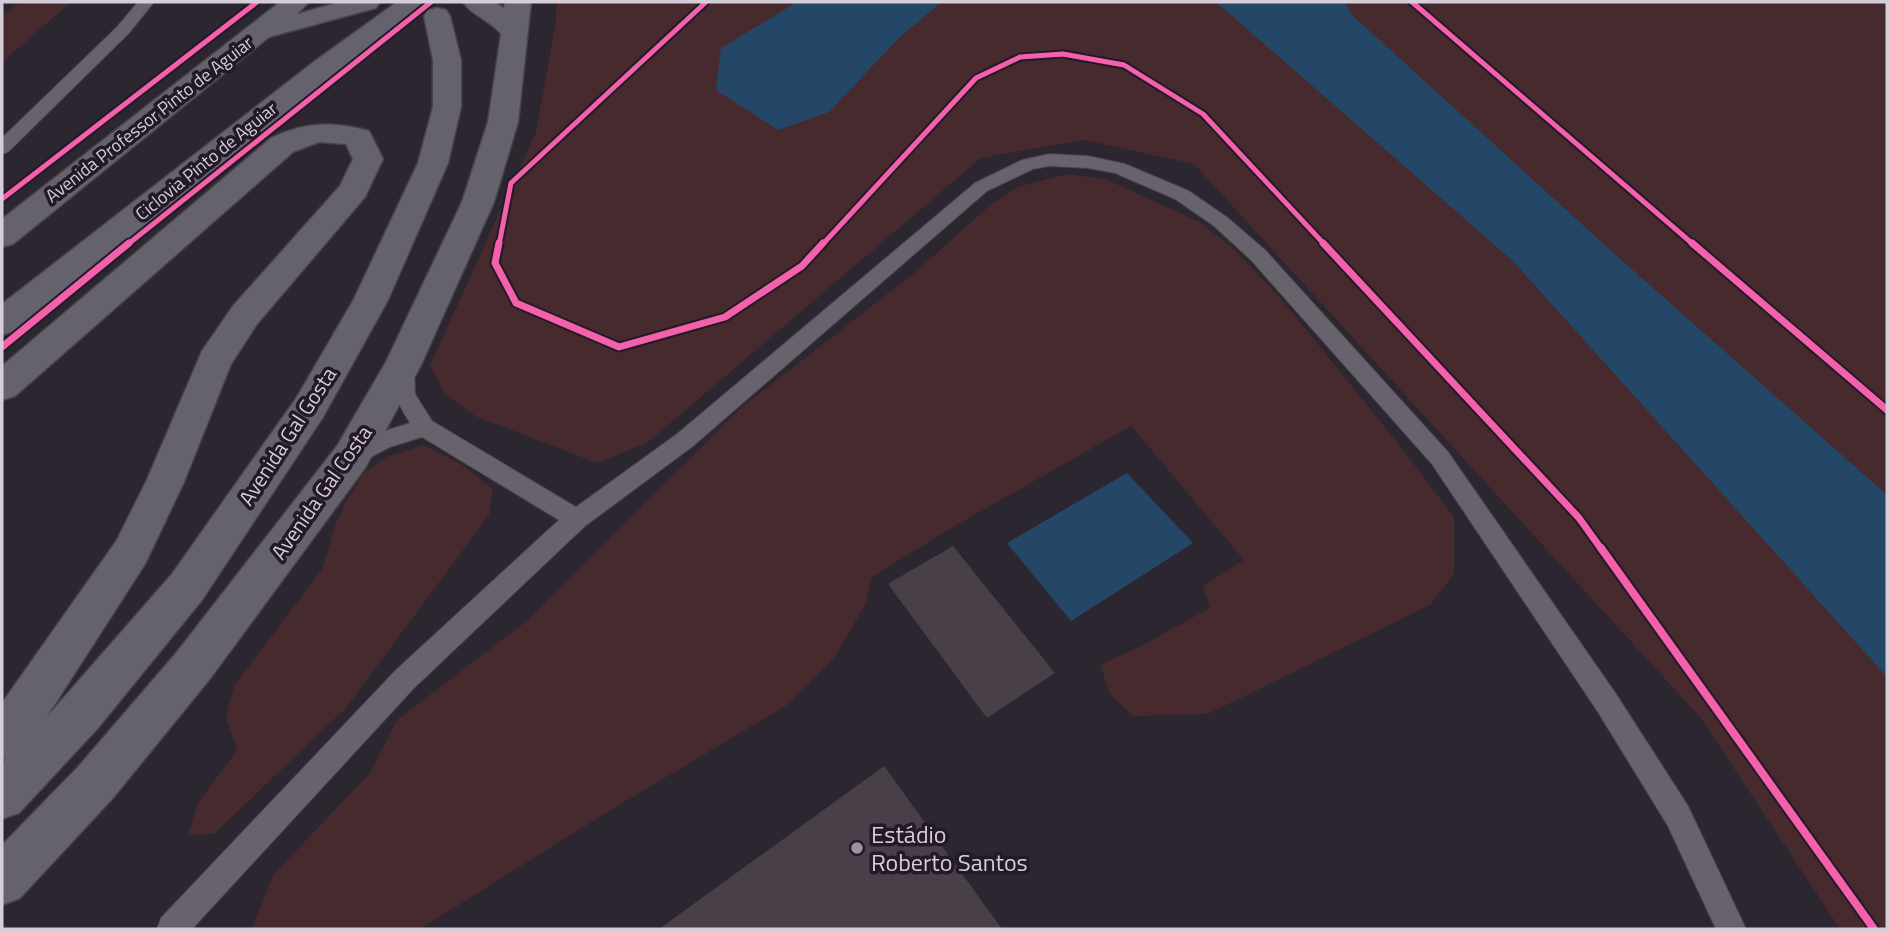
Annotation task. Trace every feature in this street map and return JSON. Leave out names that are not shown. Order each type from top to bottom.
[{"type":"main road","points":[[309,8],[368,2]]},
{"type":"main road","points":[[476,2],[502,18],[517,18]]},
{"type":"main road","points":[[309,8],[337,12],[351,20],[347,37],[325,67]]},
{"type":"main road","name":"Avenida Professor Pinto de Aguiar","points":[[2,236],[249,41],[309,8]]},
{"type":"main road","points":[[2,322],[325,67],[425,9]]},
{"type":"main road","name":"Avenida Gal Gosta","points":[[2,796],[82,713],[187,587],[310,407],[371,300],[433,163],[447,107],[447,61],[425,9]]},
{"type":"main road","name":"Avenida Gal Costa","points":[[2,880],[95,783],[193,666],[351,457],[403,365],[478,202],[503,122],[517,18]]},
{"type":"main road","points":[[2,386],[282,145],[303,136],[332,132],[358,138],[365,148],[368,159],[354,190],[245,315],[215,360],[165,482],[131,552],[29,705],[2,738]]},
{"type":"lane","points":[[2,148],[123,30],[146,2]]},
{"type":"lane","points":[[172,929],[405,679],[577,519],[685,439],[981,187],[1028,164],[1049,160],[1088,162],[1155,181],[1182,195],[1220,222],[1258,255],[1440,458],[1607,703],[1678,816],[1731,929]]},
{"type":"lane","points":[[403,365],[404,395],[425,427],[577,519]]},
{"type":"lane","points":[[351,457],[382,441],[425,427]]},
{"type":"shaded area","points":[[19,2],[71,2],[2,62],[2,17]]},
{"type":"shaded area","points":[[557,2],[1887,2],[1887,929],[1840,929],[1700,717],[1194,164],[1084,140],[981,158],[647,443],[597,463],[475,416],[444,392],[430,365],[536,132]]},
{"type":"shaded area","points":[[1066,174],[1105,179],[1200,222],[1234,249],[1283,301],[1454,517],[1454,574],[1430,605],[1208,714],[1133,716],[1110,694],[1100,665],[1210,608],[1203,586],[1244,560],[1131,426],[958,524],[872,577],[865,605],[834,658],[789,704],[609,811],[420,929],[252,929],[273,875],[370,773],[397,720],[528,620],[742,407],[918,270],[989,206],[1018,187]]},
{"type":"shaded area","points":[[423,445],[461,464],[493,489],[489,515],[346,708],[214,834],[188,835],[198,803],[237,750],[226,717],[234,686],[322,569],[336,523],[364,473],[386,457]]},
{"type":"water","points":[[797,2],[941,2],[899,38],[829,112],[778,130],[716,90],[721,48]]},
{"type":"water","points":[[1216,2],[1345,2],[1352,15],[1618,257],[1887,495],[1887,677],[1513,261]]},
{"type":"water","points":[[1127,473],[1193,543],[1071,621],[1007,543]]},
{"type":"building","points":[[953,546],[1055,673],[987,718],[888,584]]},
{"type":"building","name":"Estádio Roberto Santos","points":[[884,766],[1002,929],[659,929]]},
{"type":"cycle path","points":[[2,199],[257,2]]},
{"type":"cycle path","name":"Ciclovia Pinto de Aguiar","points":[[2,347],[431,2]]},
{"type":"cycle path","points":[[706,2],[511,183],[495,263],[516,303],[619,347],[725,317],[802,266],[976,78],[1020,57],[1063,54],[1124,65],[1203,114],[1579,518],[1874,929]]},
{"type":"cycle path","points":[[1412,2],[1887,410]]},
{"type":"place","name":"Estádio Roberto Santos","points":[[857,848]]}]
